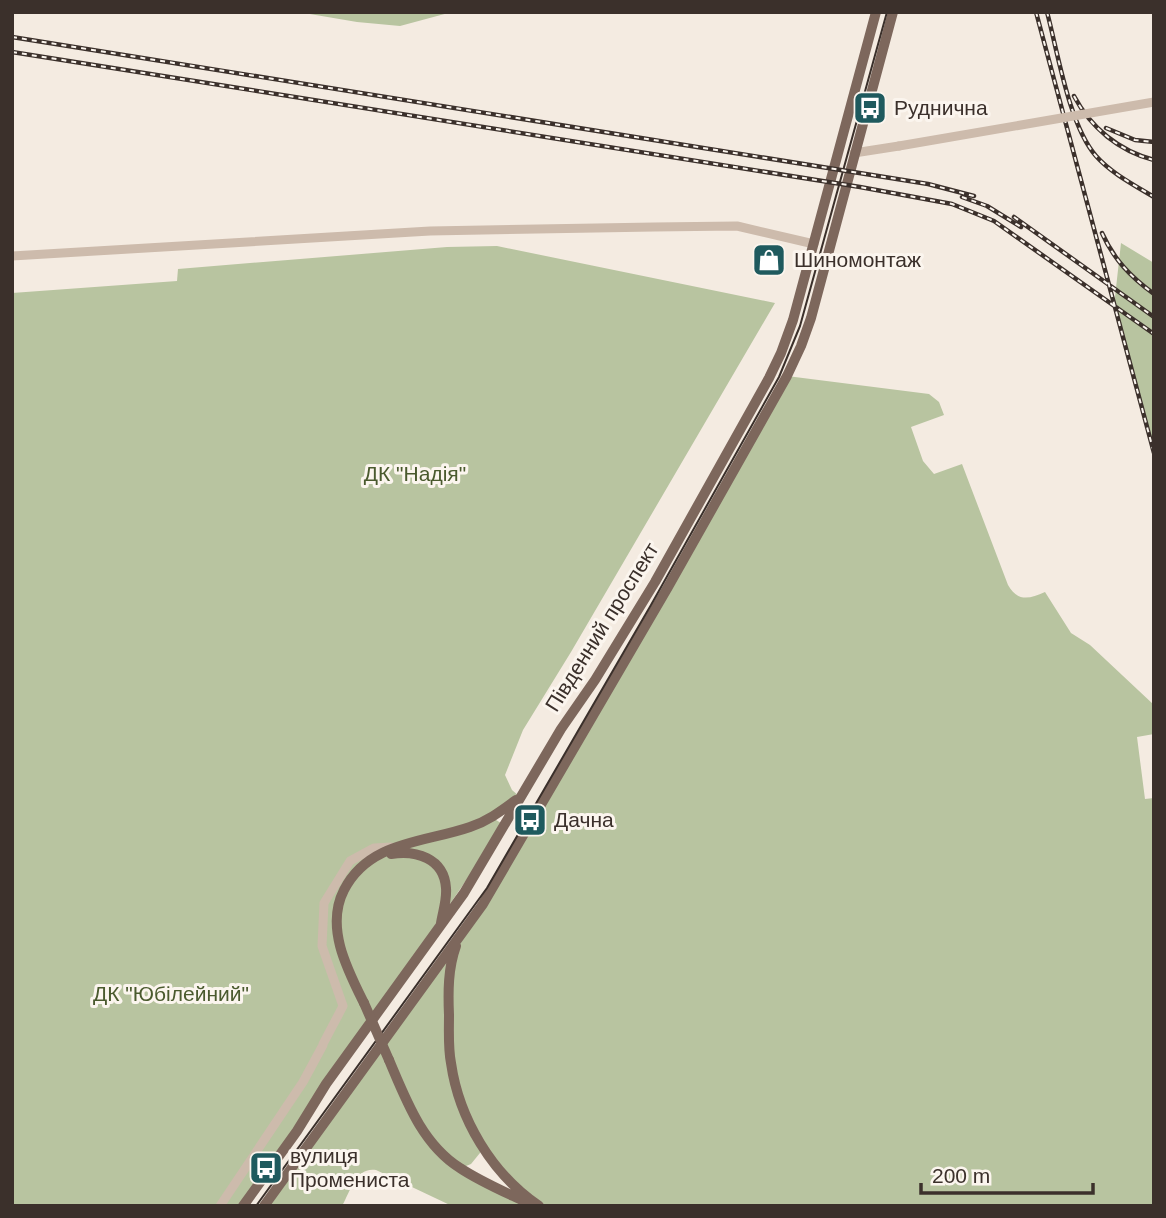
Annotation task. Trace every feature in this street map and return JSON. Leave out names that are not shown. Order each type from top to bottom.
[{"type":"main road","name":"Південний проспект","points":[[243,1206],[297,1131],[340,1064],[464,893],[561,729],[595,680],[655,582],[769,378],[789,334],[876,12]]},
{"type":"main road","name":"Південний проспект","points":[[264,1206],[483,904],[668,587],[796,359],[811,318],[893,12]]},
{"type":"main road","points":[[520,797],[492,818],[470,827],[399,846],[365,863],[356,871],[342,894],[337,922],[342,951],[389,1060],[424,1132],[448,1159],[471,1174],[534,1206]]},
{"type":"main road","points":[[365,863],[384,856],[410,852],[427,858],[436,865],[444,878],[446,888],[439,929]]},
{"type":"main road","points":[[460,936],[451,965],[448,1000],[451,1066],[460,1102],[474,1132],[498,1169],[539,1206]]},
{"type":"street","points":[[854,153],[1154,102]]},
{"type":"street","points":[[12,256],[430,231],[654,227],[737,226],[814,244]]},
{"type":"street","points":[[220,1206],[303,1082],[343,1006],[322,946],[324,903],[350,861],[374,848],[399,846]]},
{"type":"green space","points":[[298,12],[452,12],[400,26]]},
{"type":"green space","points":[[1121,243],[1154,263],[1154,453],[1114,306]]},
{"type":"green space","points":[[497,246],[775,303],[523,730],[505,775],[512,790],[520,797],[493,818],[504,825],[243,1206],[12,1206],[12,293],[177,281],[178,269],[447,247]]},
{"type":"green space","points":[[787,376],[929,394],[939,402],[944,415],[911,427],[923,461],[934,474],[962,464],[1008,585],[1020,597],[1045,592],[1071,633],[1090,645],[1154,705],[1154,734],[1137,737],[1145,799],[1154,798],[1154,1206],[539,1206],[484,1148],[471,1164],[461,1168],[534,1206],[452,1206],[376,1170],[369,1170],[359,1176],[342,1206],[263,1206],[483,904]]},
{"type":"tram line","points":[[256,1206],[487,888],[779,377],[800,326],[887,12]]},
{"type":"railway","points":[[1036,12],[1154,453]]},
{"type":"railway","points":[[1047,12],[1072,108],[1087,143],[1109,168],[1154,197]]},
{"type":"railway","points":[[12,37],[928,184],[974,196]]},
{"type":"railway","points":[[12,52],[952,204],[994,221],[1154,334]]},
{"type":"railway","points":[[1074,96],[1089,118],[1107,137],[1129,151],[1154,160]]},
{"type":"railway","points":[[1106,128],[1135,140],[1154,142]]},
{"type":"railway","points":[[962,197],[987,206],[1021,227]]},
{"type":"railway","points":[[1014,217],[1154,317]]},
{"type":"railway","points":[[1102,233],[1124,267],[1154,294]]},
{"type":"place","name":"Руднична","points":[[870,108]]},
{"type":"place","name":"Шиномонтаж","points":[[769,260]]},
{"type":"place","name":"Дачна","points":[[530,820]]},
{"type":"place","name":"вулиця Промениста","points":[[266,1168]]},
{"type":"park label","name":"ДК \"Надія\"","points":[[415,474]]},
{"type":"park label","name":"ДК \"Юбілейний\"","points":[[171,994]]}]
